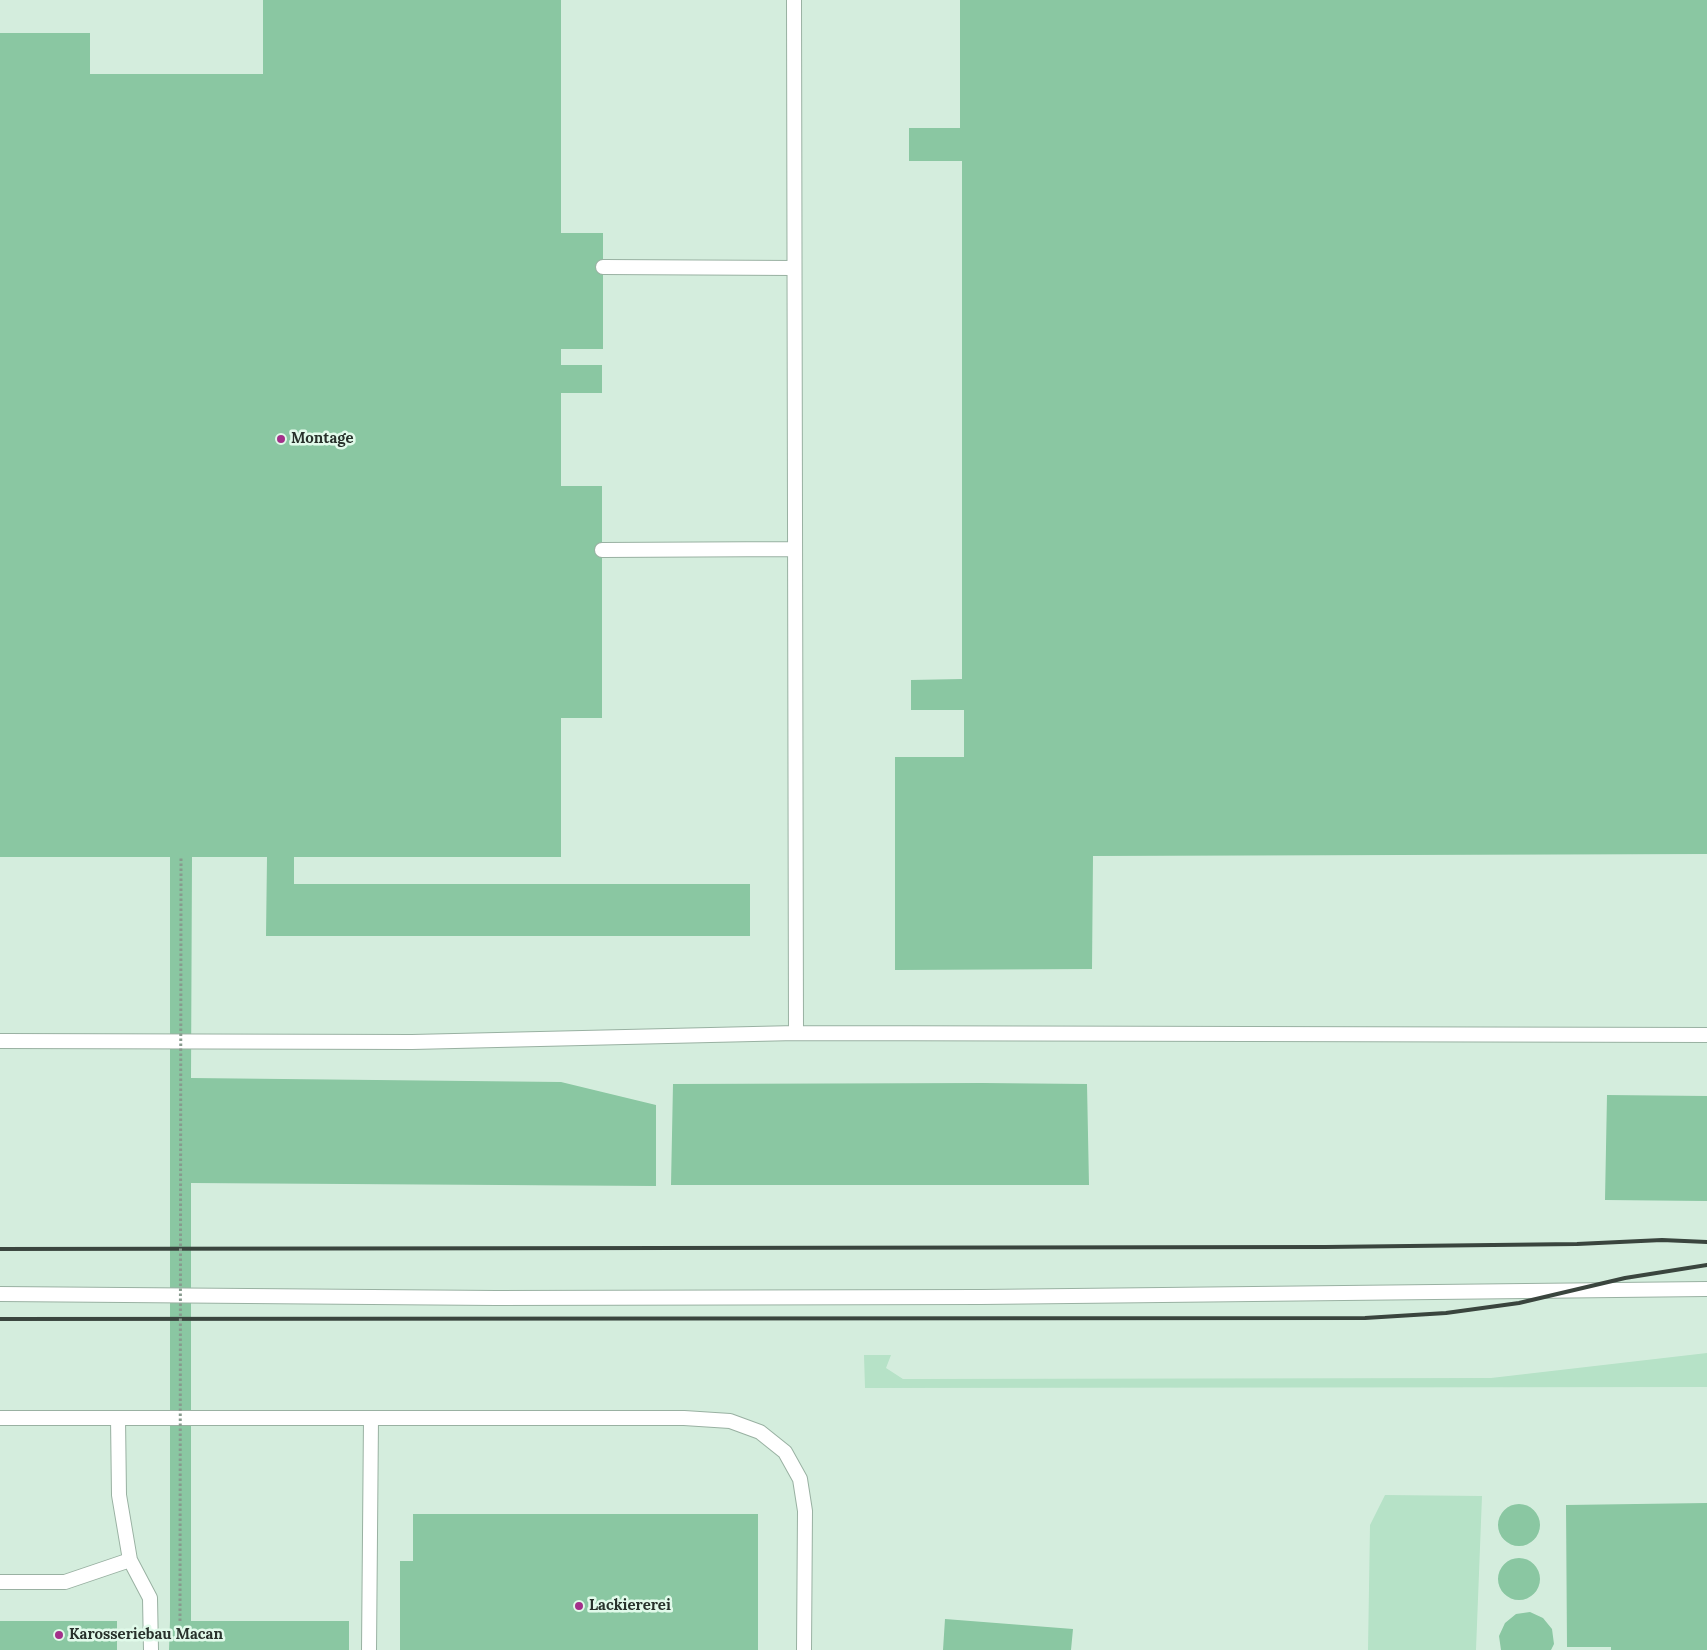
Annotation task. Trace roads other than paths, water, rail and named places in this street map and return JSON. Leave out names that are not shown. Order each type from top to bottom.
[{"type":"lane","points":[[794,0],[796,1033]]},
{"type":"lane","points":[[603,267],[794,268]]},
{"type":"lane","points":[[602,550],[795,549]]},
{"type":"lane","points":[[0,1041],[412,1042],[796,1033],[1707,1035]]},
{"type":"lane","points":[[0,1294],[496,1298],[980,1297],[1707,1289]]},
{"type":"lane","points":[[0,1418],[684,1418],[730,1421],[760,1432],[785,1452],[800,1479],[804,1511],[804,1650]]},
{"type":"lane","points":[[118,1418],[119,1494],[130,1560],[150,1598],[150,1650]]},
{"type":"lane","points":[[369,1650],[371,1418]]},
{"type":"lane","points":[[0,1582],[65,1582],[130,1560]]},
{"type":"railway","points":[[0,1249],[1325,1247],[1577,1244],[1662,1240],[1707,1242]]},
{"type":"railway","points":[[0,1319],[1365,1318],[1446,1313],[1519,1303],[1625,1278],[1707,1265]]},
{"type":"place","name":"Montage","points":[[281,439]]},
{"type":"place","name":"Lackiererei","points":[[579,1606]]},
{"type":"place","name":"Karosseriebau Macan","points":[[59,1635]]}]
